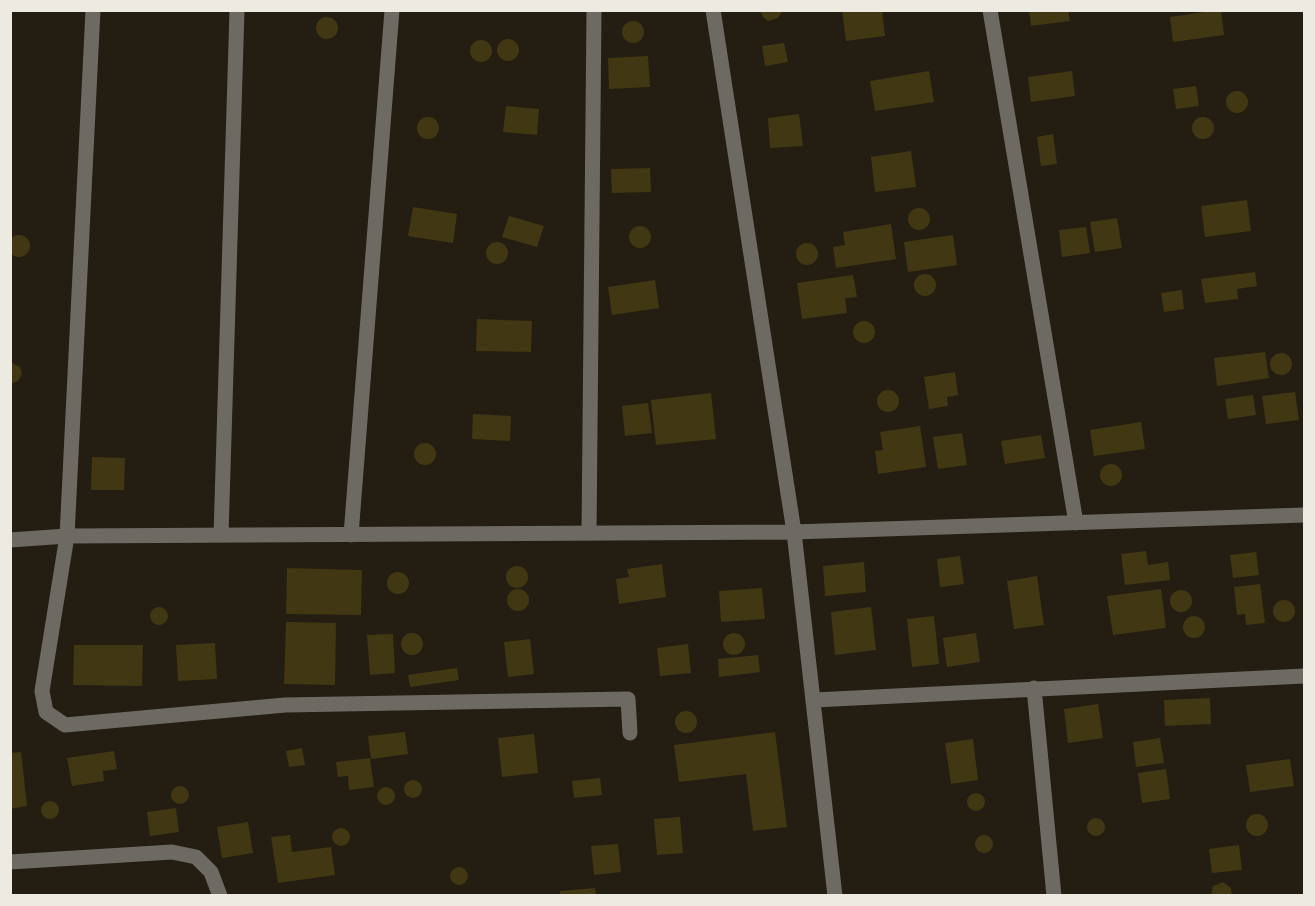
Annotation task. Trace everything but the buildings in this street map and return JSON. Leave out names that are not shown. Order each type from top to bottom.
[{"type":"street","points":[[93,10],[67,536],[42,691],[46,712],[65,725],[285,705],[628,699],[630,733]]},
{"type":"street","points":[[221,534],[237,10]]},
{"type":"street","points":[[351,535],[392,10]]},
{"type":"street","points":[[589,533],[594,10]]},
{"type":"street","points":[[713,10],[794,532],[835,896]]},
{"type":"street","points":[[990,10],[1076,523]]},
{"type":"street","points":[[10,540],[67,536],[221,534],[794,532],[1305,515]]},
{"type":"street","points":[[814,700],[1305,676]]},
{"type":"street","points":[[1034,688],[1053,896]]},
{"type":"street","points":[[10,862],[172,852],[196,857],[211,872],[220,896]]}]
